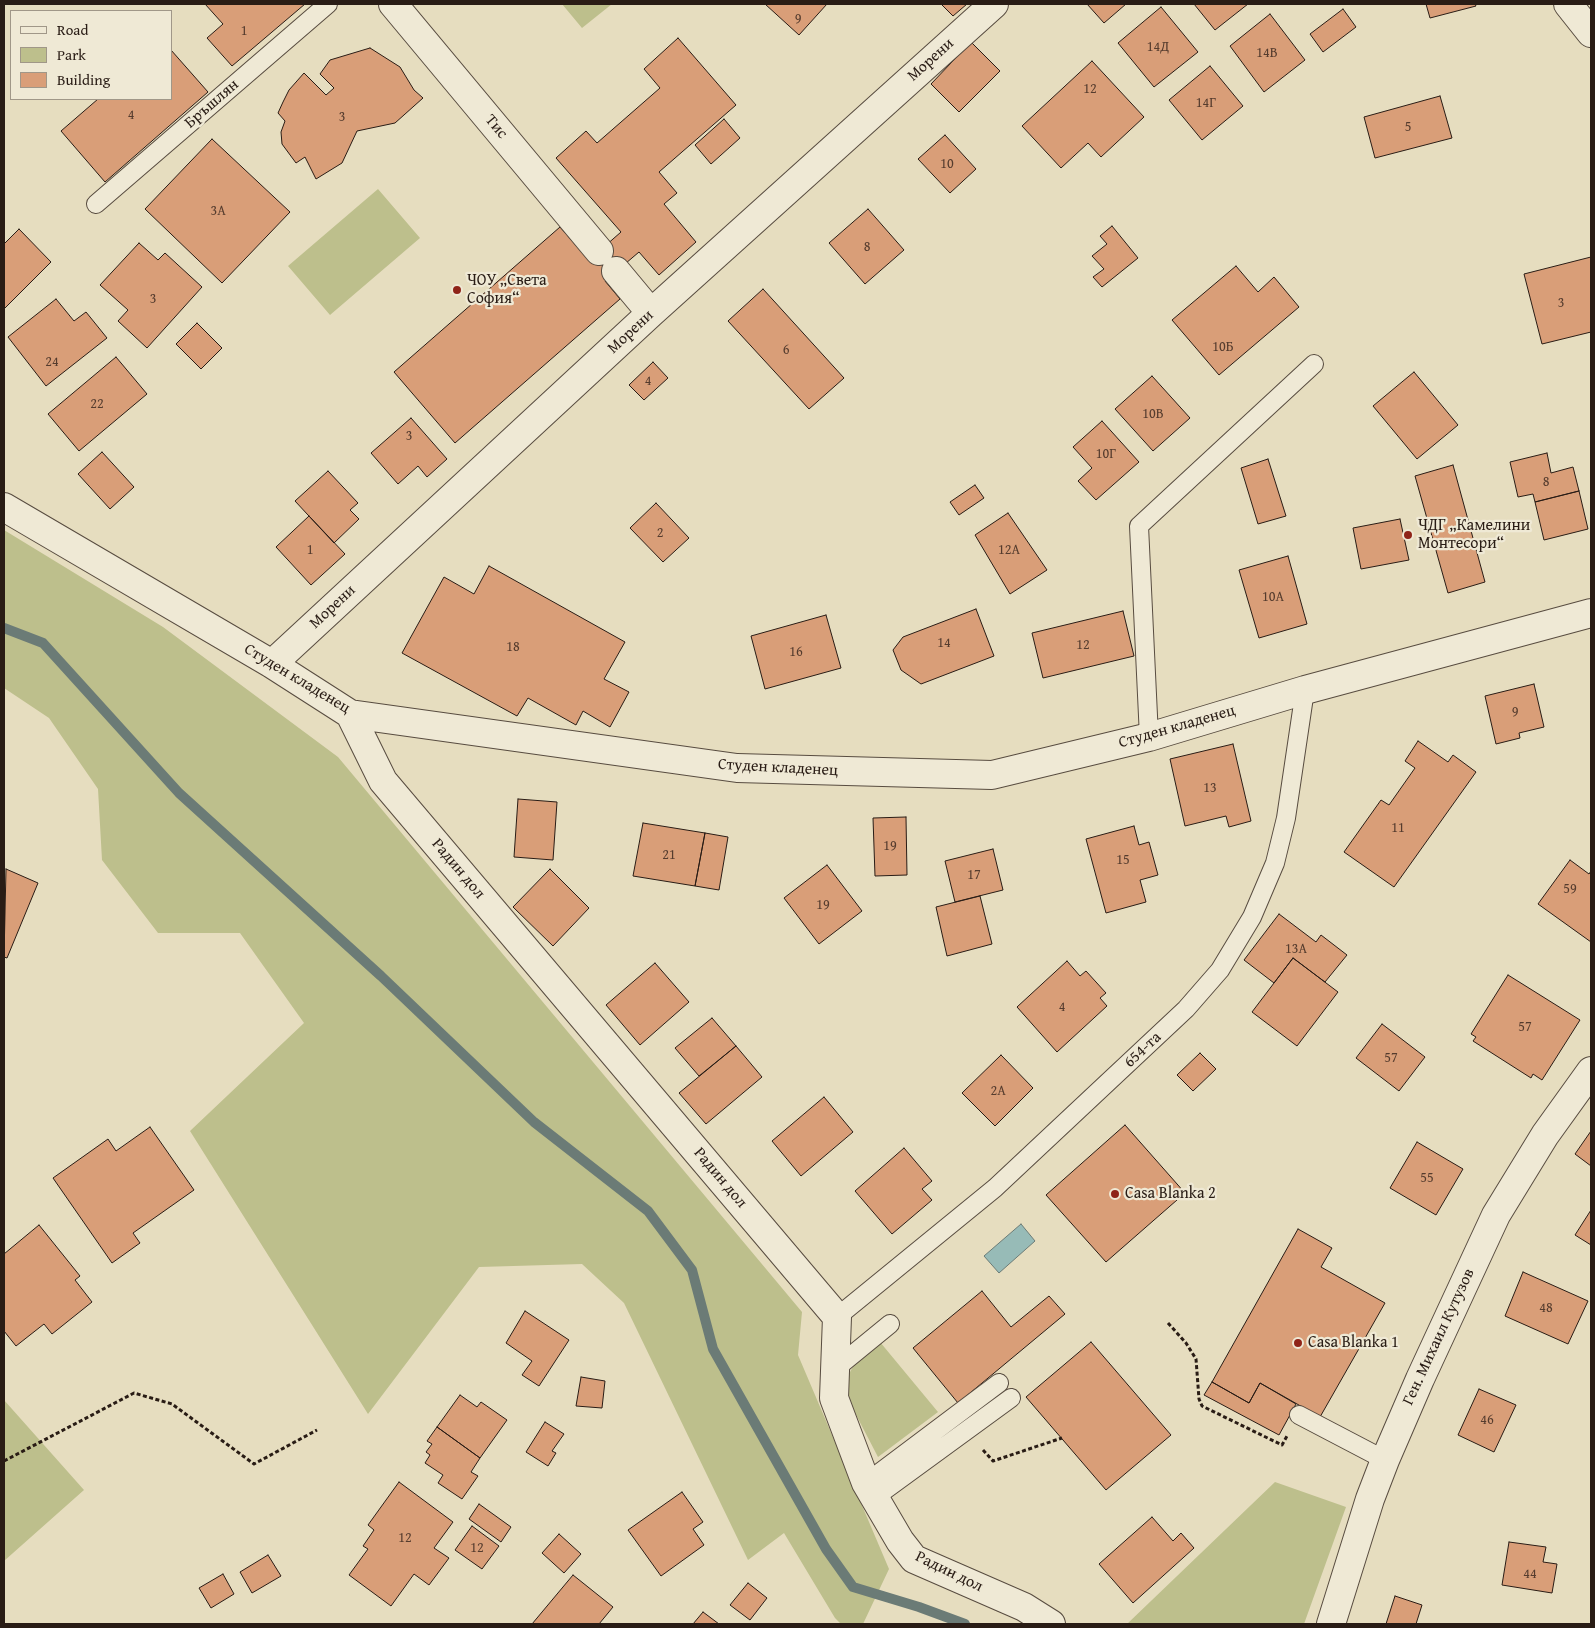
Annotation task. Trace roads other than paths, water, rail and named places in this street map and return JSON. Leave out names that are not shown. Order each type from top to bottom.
[{"type":"street","name":"Тис","points":[[393,4],[599,251]]},
{"type":"street","name":"Морени","points":[[272,664],[651,313],[994,4]]},
{"type":"street","points":[[1568,4],[1591,32]]},
{"type":"street","points":[[616,271],[651,313]]},
{"type":"street","points":[[4,484],[10,510]]},
{"type":"street","name":"Студен кладенец","points":[[10,510],[272,664],[350,714],[737,768],[992,775],[1149,736],[1305,690],[1591,613]]},
{"type":"street","name":"Радин дол","points":[[350,714],[383,781],[836,1317],[834,1398],[870,1491],[914,1558],[1024,1607],[1051,1624]]},
{"type":"street","name":"Ген. Михаил Кутузов","points":[[1331,1624],[1384,1460],[1496,1214],[1545,1136],[1591,1071]]},
{"type":"lane","name":"Бръшлян","points":[[96,204],[328,4]]},
{"type":"lane","points":[[1149,736],[1139,526],[1314,364]]},
{"type":"lane","name":"654-та","points":[[836,1317],[995,1188],[1186,1010],[1220,970],[1252,917],[1275,863],[1286,818],[1305,690]]},
{"type":"lane","points":[[835,1369],[890,1324]]},
{"type":"lane","points":[[870,1491],[999,1384]]},
{"type":"lane","points":[[870,1491],[967,1430],[1011,1398]]},
{"type":"lane","points":[[1299,1416],[1384,1460]]},
{"type":"water","points":[[1021,1224],[1035,1241],[999,1273],[984,1256]]},
{"type":"waterway","points":[[4,628],[43,643],[179,793],[381,976],[534,1122],[648,1211],[692,1270],[713,1349],[826,1549],[853,1587],[919,1607],[965,1624]]},
{"type":"place","name":"ЧОУ „Света София“","points":[[457,290]]},
{"type":"place","name":"ЧДГ „Камелини Монтесори“","points":[[1408,535]]},
{"type":"place","name":"Casa Blanka 2","points":[[1115,1194]]},
{"type":"place","name":"Casa Blanka 1","points":[[1298,1343]]}]
